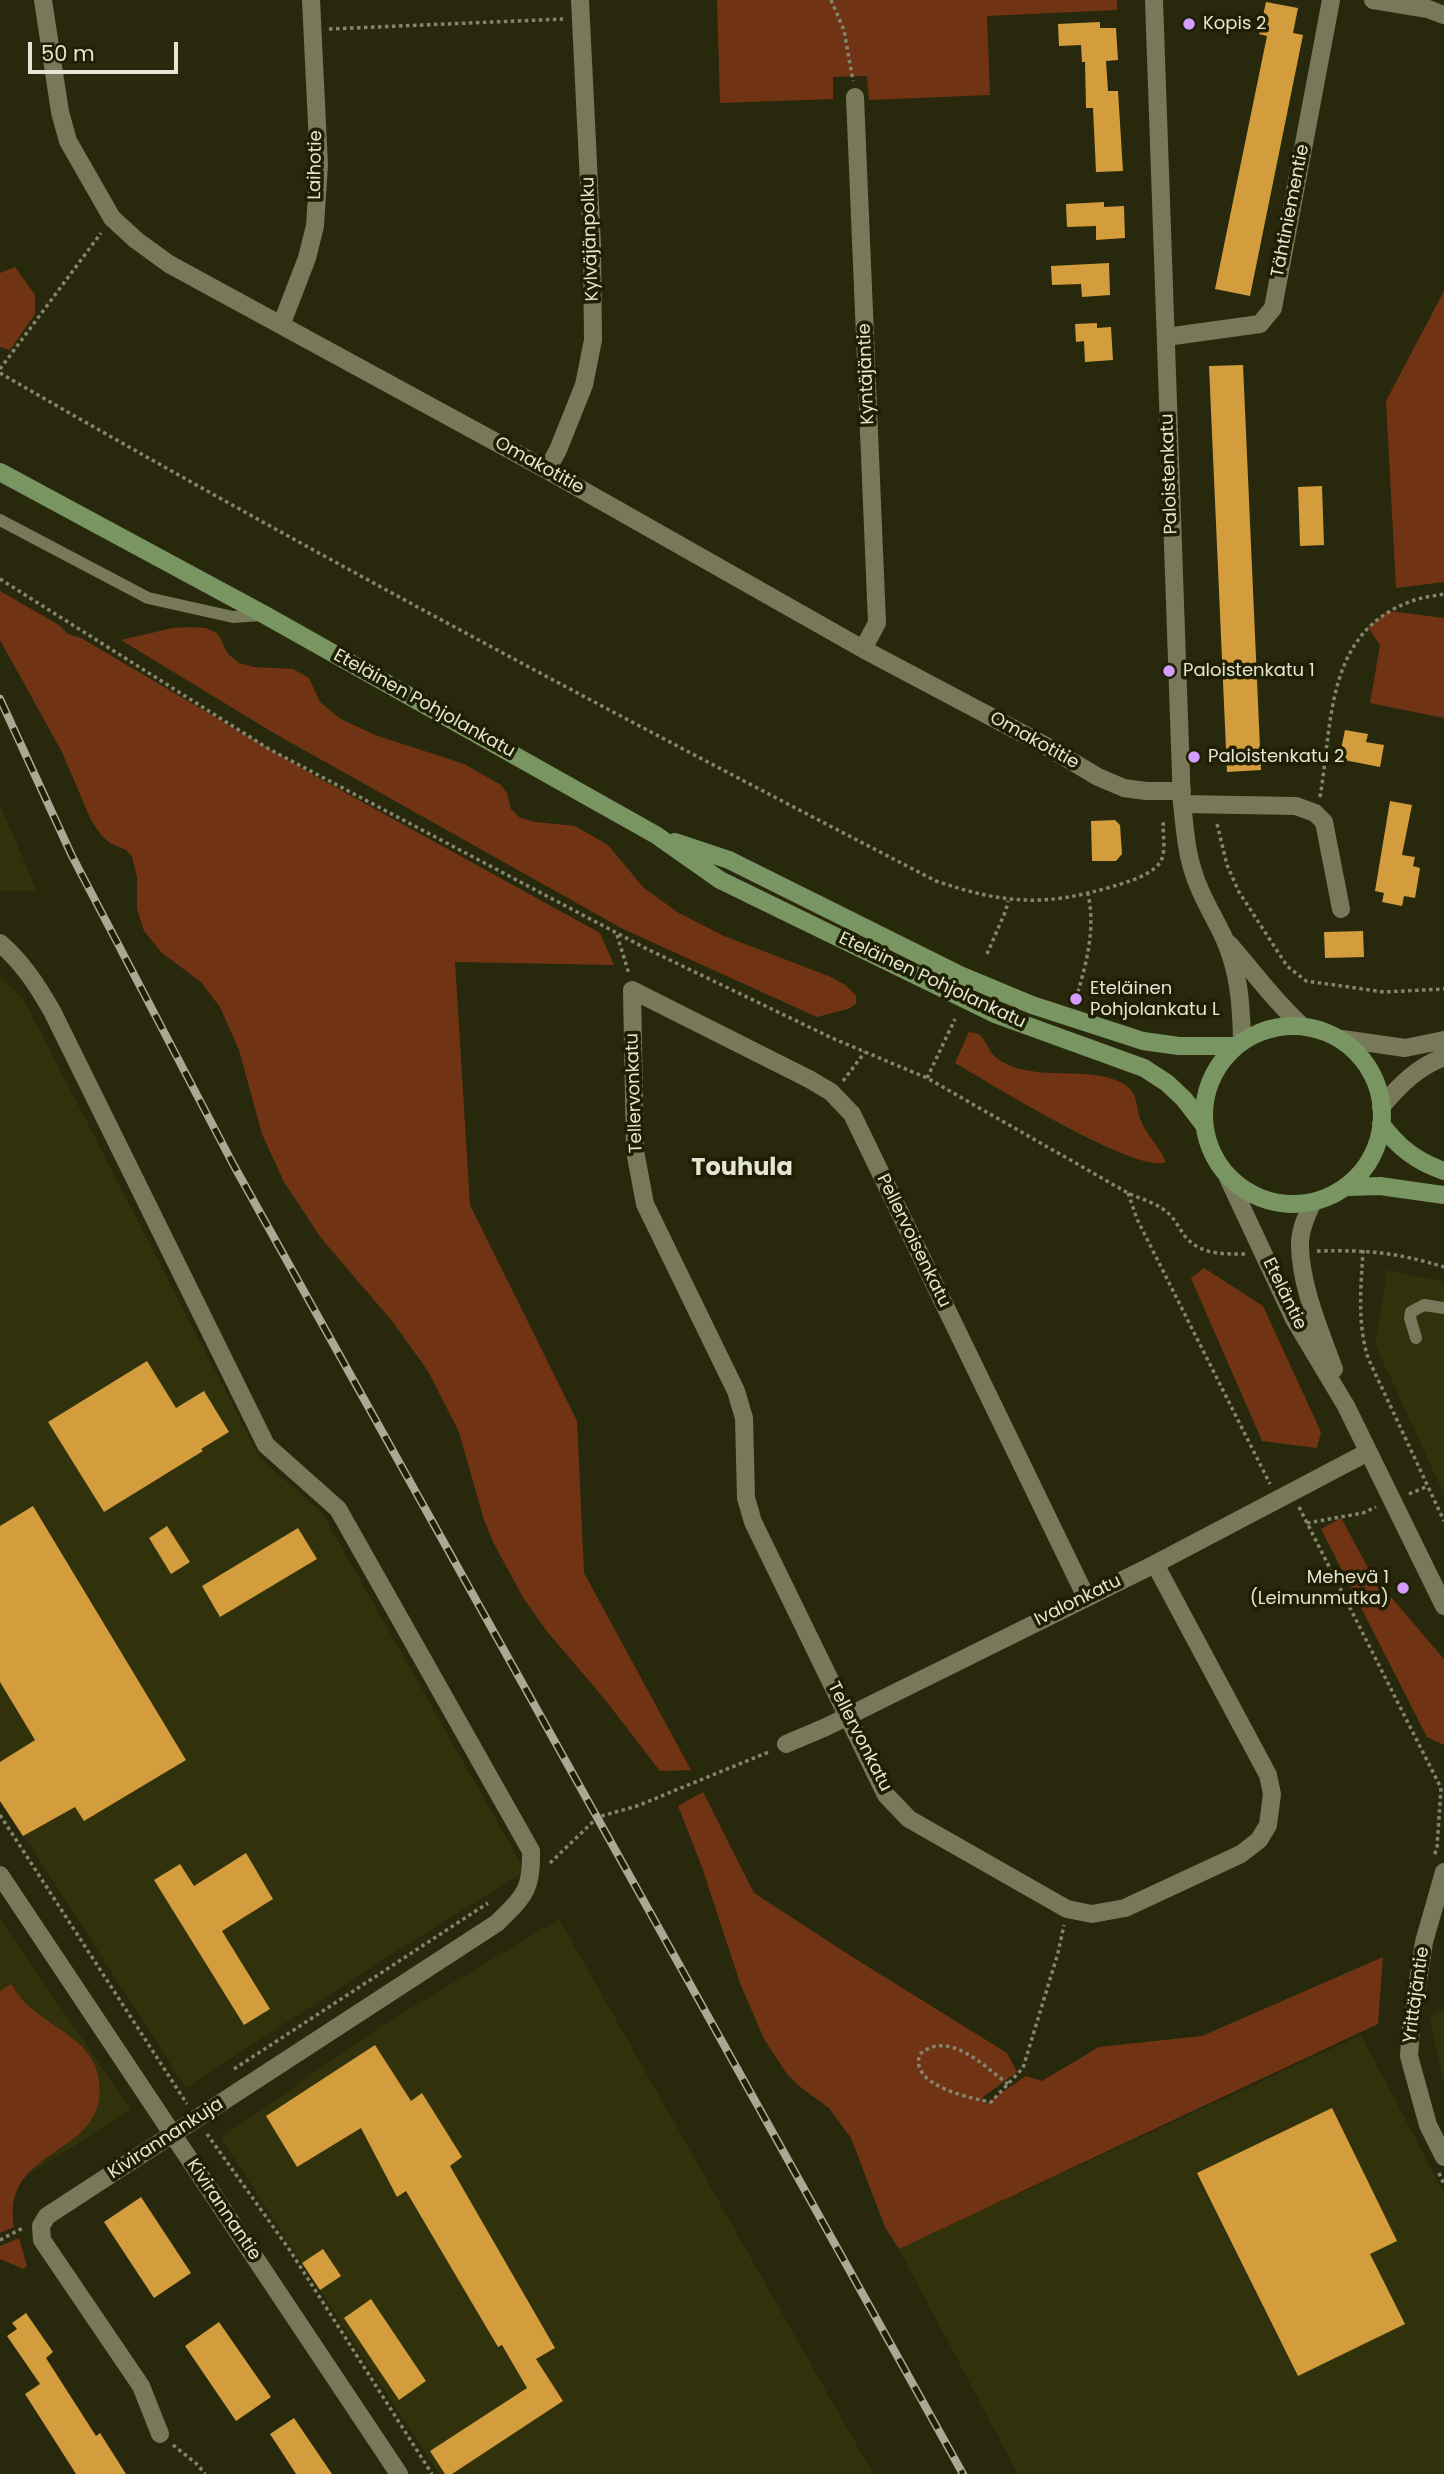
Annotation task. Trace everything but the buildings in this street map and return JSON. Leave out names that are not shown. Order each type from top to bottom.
[{"type":"main road","name":"Eteläinen Pohjolankatu","points":[[0,472],[265,615],[656,835],[720,880],[995,1014],[1144,1068],[1167,1083],[1184,1099],[1204,1125]]},
{"type":"main road","name":"Eteläinen Pohjolankatu","points":[[656,835],[729,860],[960,975],[1032,1005],[1143,1041],[1179,1046],[1238,1043]]},
{"type":"main road","points":[[1348,1187],[1370,1160],[1378,1143],[1381,1115],[1377,1086],[1367,1065],[1342,1040],[1326,1032],[1302,1026],[1279,1026],[1238,1043],[1220,1063],[1211,1079],[1204,1125],[1210,1152],[1228,1178],[1249,1194],[1291,1205],[1311,1204],[1348,1187],[1380,1186],[1444,1195]]},
{"type":"main road","points":[[1381,1115],[1396,1144],[1423,1164],[1444,1171]]},
{"type":"street","name":"Omakotitie","points":[[43,0],[60,112],[68,141],[112,218],[169,264],[547,470],[863,649],[1098,777],[1124,788],[1182,798],[1296,806],[1315,813]]},
{"type":"street","name":"Laihotie","points":[[282,324],[307,258],[314,226],[319,165],[312,0]]},
{"type":"street","name":"Kylväjänpolku","points":[[547,470],[558,450],[584,385],[593,340],[592,258],[580,0]]},
{"type":"street","name":"Paloistenkatu","points":[[1154,0],[1182,798],[1193,872],[1224,939],[1239,986],[1242,1005],[1238,1043]]},
{"type":"street","name":"Tähtiniementie","points":[[1166,337],[1260,324],[1273,308],[1331,0]]},
{"type":"street","points":[[1373,0],[1428,9],[1444,15]]},
{"type":"street","name":"Kyntäjäntie","points":[[855,97],[877,623],[863,649]]},
{"type":"street","points":[[1315,813],[1324,822],[1341,909]]},
{"type":"street","name":"Paloistenkatu","points":[[1224,939],[1254,971],[1283,1009],[1302,1026]]},
{"type":"street","points":[[0,943],[31,975],[52,1012],[266,1445],[338,1509],[531,1851],[532,1875]]},
{"type":"street","name":"Pellervoisenkatu","points":[[632,990],[831,1092],[852,1114],[1086,1597]]},
{"type":"street","name":"Tellervonkatu","points":[[632,990],[635,1151],[645,1204],[736,1391],[744,1418],[746,1498],[753,1522],[886,1795],[909,1819],[1067,1909],[1093,1914],[1125,1908],[1241,1854],[1259,1840],[1268,1825],[1272,1794],[1268,1775],[1154,1564]]},
{"type":"street","points":[[1342,1040],[1405,1048],[1444,1040]]},
{"type":"street","points":[[1381,1115],[1401,1084],[1416,1072],[1444,1057]]},
{"type":"street","name":"Eteläntie","points":[[1228,1178],[1294,1319],[1346,1405]]},
{"type":"street","name":"Eteläntie","points":[[1311,1204],[1300,1241],[1303,1268],[1314,1313],[1346,1405],[1444,1606]]},
{"type":"street","name":"Ivalonkatu","points":[[786,1744],[1154,1564],[1368,1452]]},
{"type":"street","name":"Yrittäjäntie","points":[[1444,1872],[1424,1942],[1409,2056],[1428,2125],[1444,2157]]},
{"type":"street","name":"Kivirannantie","points":[[0,1875],[399,2474]]},
{"type":"street","name":"Kivirannankuja","points":[[41,2226],[47,2216],[497,1923],[524,1895],[532,1875]]},
{"type":"street","points":[[41,2226],[42,2239],[141,2386],[160,2434]]},
{"type":"lane","points":[[0,520],[148,598],[233,617],[265,615]]},
{"type":"lane","points":[[1416,1338],[1409,1318],[1413,1309],[1423,1305],[1444,1308]]},
{"type":"path","points":[[831,0],[844,30],[855,97]]},
{"type":"path","points":[[313,30],[581,19]]},
{"type":"path","points":[[112,218],[0,371],[185,480],[691,755],[936,881],[975,894],[1008,900],[1062,899],[1088,894],[1125,883],[1158,865],[1163,856],[1163,824],[1174,824]]},
{"type":"path","points":[[0,579],[269,749],[616,933],[864,1052],[927,1078],[1128,1193],[1159,1206],[1170,1214],[1191,1242],[1199,1247],[1219,1254],[1245,1254]]},
{"type":"path","points":[[1315,813],[1320,796],[1335,690],[1346,656],[1368,627],[1389,611],[1414,600],[1444,594]]},
{"type":"path","points":[[1208,823],[1217,824],[1227,865],[1239,892],[1287,967],[1306,981],[1384,992],[1444,989]]},
{"type":"path","points":[[1076,999],[1087,962],[1090,939],[1092,914],[1088,894]]},
{"type":"path","points":[[987,954],[1008,900]]},
{"type":"path","points":[[616,933],[632,990]]},
{"type":"path","points":[[927,1078],[955,1019]]},
{"type":"path","points":[[831,1092],[850,1074],[864,1052]]},
{"type":"path","points":[[1128,1193],[1143,1231],[1284,1495],[1307,1523],[1441,1788],[1444,1786]]},
{"type":"path","points":[[1315,1252],[1363,1250],[1407,1255],[1444,1267]]},
{"type":"path","points":[[1363,1250],[1360,1313],[1368,1358],[1444,1521]]},
{"type":"path","points":[[1307,1523],[1363,1513],[1428,1486]]},
{"type":"path","points":[[532,1875],[553,1861],[598,1817],[637,1806],[786,1744]]},
{"type":"path","points":[[0,1815],[197,2120],[289,2249],[432,2474]]},
{"type":"path","points":[[232,2071],[497,1898]]},
{"type":"path","points":[[1008,2084],[961,2049],[942,2045],[926,2048],[919,2055],[919,2067],[928,2079],[964,2097],[992,2102],[1023,2068],[1058,1953],[1067,1909]]},
{"type":"path","points":[[0,2240],[29,2224],[41,2226]]},
{"type":"path","points":[[160,2434],[205,2474]]},
{"type":"shaded area","points":[[717,0],[1117,0],[1117,10],[987,16],[990,95],[869,100],[867,76],[833,77],[833,99],[720,103]]},
{"type":"shaded area","points":[[15,267],[35,295],[35,314],[10,350],[0,347],[0,273]]},
{"type":"shaded area","points":[[1444,291],[1444,582],[1396,588],[1386,401]]},
{"type":"shaded area","points":[[0,591],[59,625],[68,634],[81,638],[317,777],[600,933],[614,965],[455,962],[470,1205],[577,1421],[584,1573],[691,1770],[660,1771],[524,1599],[494,1544],[484,1520],[459,1432],[428,1371],[392,1321],[321,1238],[284,1182],[262,1134],[239,1050],[220,1007],[201,982],[162,953],[144,931],[137,909],[137,878],[132,856],[126,850],[110,843],[91,820],[62,752],[0,640]]},
{"type":"shaded area","points":[[1389,611],[1444,618],[1444,718],[1370,703],[1380,645],[1368,627]]},
{"type":"shaded area","points":[[173,628],[206,628],[218,634],[228,654],[239,663],[254,667],[293,669],[309,678],[320,702],[339,718],[375,735],[464,764],[501,785],[507,793],[511,809],[519,817],[535,822],[575,826],[608,845],[643,887],[677,912],[724,936],[831,977],[856,995],[856,1004],[848,1009],[817,1017],[623,929],[272,732],[121,640]]},
{"type":"shaded area","points":[[0,805],[37,891],[0,891]]},
{"type":"shaded area","points":[[0,975],[24,1000],[260,1458],[322,1513],[525,1871],[368,1969],[186,2088],[0,1798]]},
{"type":"shaded area","points":[[969,1032],[979,1034],[995,1057],[1013,1067],[1047,1073],[1100,1076],[1128,1087],[1134,1094],[1139,1117],[1166,1162],[1150,1162],[1125,1155],[1095,1141],[955,1063]]},
{"type":"shaded area","points":[[1204,1268],[1263,1306],[1321,1432],[1317,1448],[1262,1441],[1191,1278]]},
{"type":"shaded area","points":[[1387,1270],[1444,1282],[1444,1494],[1375,1344]]},
{"type":"shaded area","points":[[1341,1518],[1372,1575],[1444,1659],[1444,1745],[1427,1737],[1321,1529]]},
{"type":"shaded area","points":[[703,1792],[754,1893],[1007,2053],[1017,2072],[983,2097],[985,2104],[1026,2076],[1042,2081],[1099,2047],[1202,2036],[1383,1957],[1378,2024],[899,2249],[885,2227],[851,2138],[829,2108],[787,2074],[764,2039],[740,1983],[702,1867],[678,1806]]},
{"type":"shaded area","points":[[0,1919],[131,2110],[0,2192]]},
{"type":"shaded area","points":[[559,1919],[873,2474],[439,2474],[221,2138],[378,2028]]},
{"type":"shaded area","points":[[11,1984],[29,2006],[83,2047],[96,2068],[99,2081],[97,2106],[88,2125],[37,2165],[23,2180],[14,2200],[14,2227],[0,2233],[0,1991]]},
{"type":"shaded area","points":[[1444,2009],[1444,2083],[1429,2017]]},
{"type":"shaded area","points":[[1361,2035],[1444,2193],[1444,2474],[1018,2474],[899,2249]]},
{"type":"shaded area","points":[[19,2238],[27,2266],[23,2269],[0,2259],[0,2246]]},
{"type":"railway","points":[[0,699],[72,856],[233,1164],[963,2474]]},
{"type":"place","name":"Kopis 2","points":[[1189,24]]},
{"type":"place","name":"Paloistenkatu 1","points":[[1169,671]]},
{"type":"place","name":"Paloistenkatu 2","points":[[1194,757]]},
{"type":"place","name":"Eteläinen Pohjolankatu L","points":[[1076,999]]},
{"type":"place","name":"Mehevä 1 (Leimunmutka)","points":[[1403,1588]]},
{"type":"district","name":"Touhula","points":[[742,1169]]}]
